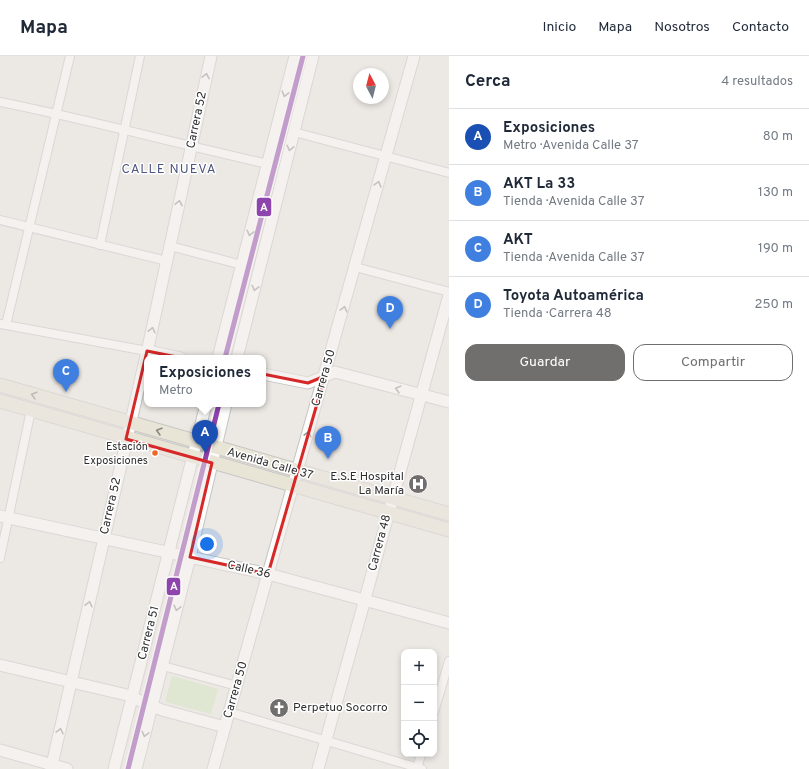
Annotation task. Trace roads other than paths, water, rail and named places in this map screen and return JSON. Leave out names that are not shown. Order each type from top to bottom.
[{"type":"main road","name":"Avenida Calle 37","points":[[0,385],[298,472],[449,514]]},
{"type":"main road","name":"Avenida Calle 37","points":[[0,401],[126,439],[449,530]]},
{"type":"street","points":[[70,56],[3,324],[166,355]]},
{"type":"street","points":[[100,245],[140,56]]},
{"type":"street","name":"Carrera 52","points":[[146,355],[209,56]]},
{"type":"street","points":[[219,355],[295,56]]},
{"type":"street","points":[[238,355],[313,56]]},
{"type":"street","name":"Carrera 50","points":[[213,769],[298,472],[414,56]]},
{"type":"street","points":[[0,102],[56,113],[191,147],[268,164]]},
{"type":"street","points":[[294,132],[449,173]]},
{"type":"street","points":[[0,220],[167,261]]},
{"type":"street","points":[[170,246],[242,265]]},
{"type":"street","points":[[355,267],[449,293]]},
{"type":"street","name":"Carrera 48","points":[[318,769],[449,293]]},
{"type":"street","name":"Carrera 52","points":[[51,767],[144,364]]},
{"type":"street","points":[[266,375],[308,383],[335,372],[449,402]]},
{"type":"street","name":"Carrera 51","points":[[114,769],[170,552],[205,407]]},
{"type":"street","name":"Carrera 51","points":[[136,769],[190,557],[225,407]]},
{"type":"street","points":[[0,558],[5,517],[31,410]]},
{"type":"street","name":"Calle 36","points":[[5,517],[268,574],[449,623]]},
{"type":"street","points":[[437,702],[449,661]]},
{"type":"street","points":[[0,665],[132,697],[152,706],[225,727]]},
{"type":"street","points":[[163,666],[237,686]]},
{"type":"street","points":[[229,712],[419,768],[421,757]]},
{"type":"street","points":[[0,750],[51,767],[68,769]]},
{"type":"place","name":"Toyota Autoamérica","points":[[390,329]]},
{"type":"place","name":"AKT","points":[[66,392]]},
{"type":"place","name":"Estación Exposiciones","points":[[155,453]]},
{"type":"place","name":"Exposiciones","points":[[205,453]]},
{"type":"place","name":"AKT La 33","points":[[328,459]]},
{"type":"place","name":"E.S.E Hospital La María","points":[[418,484]]},
{"type":"place","name":"Perpetuo Socorro","points":[[279,708]]},
{"type":"district","name":"CALLE NUEVA","points":[[169,170]]}]
